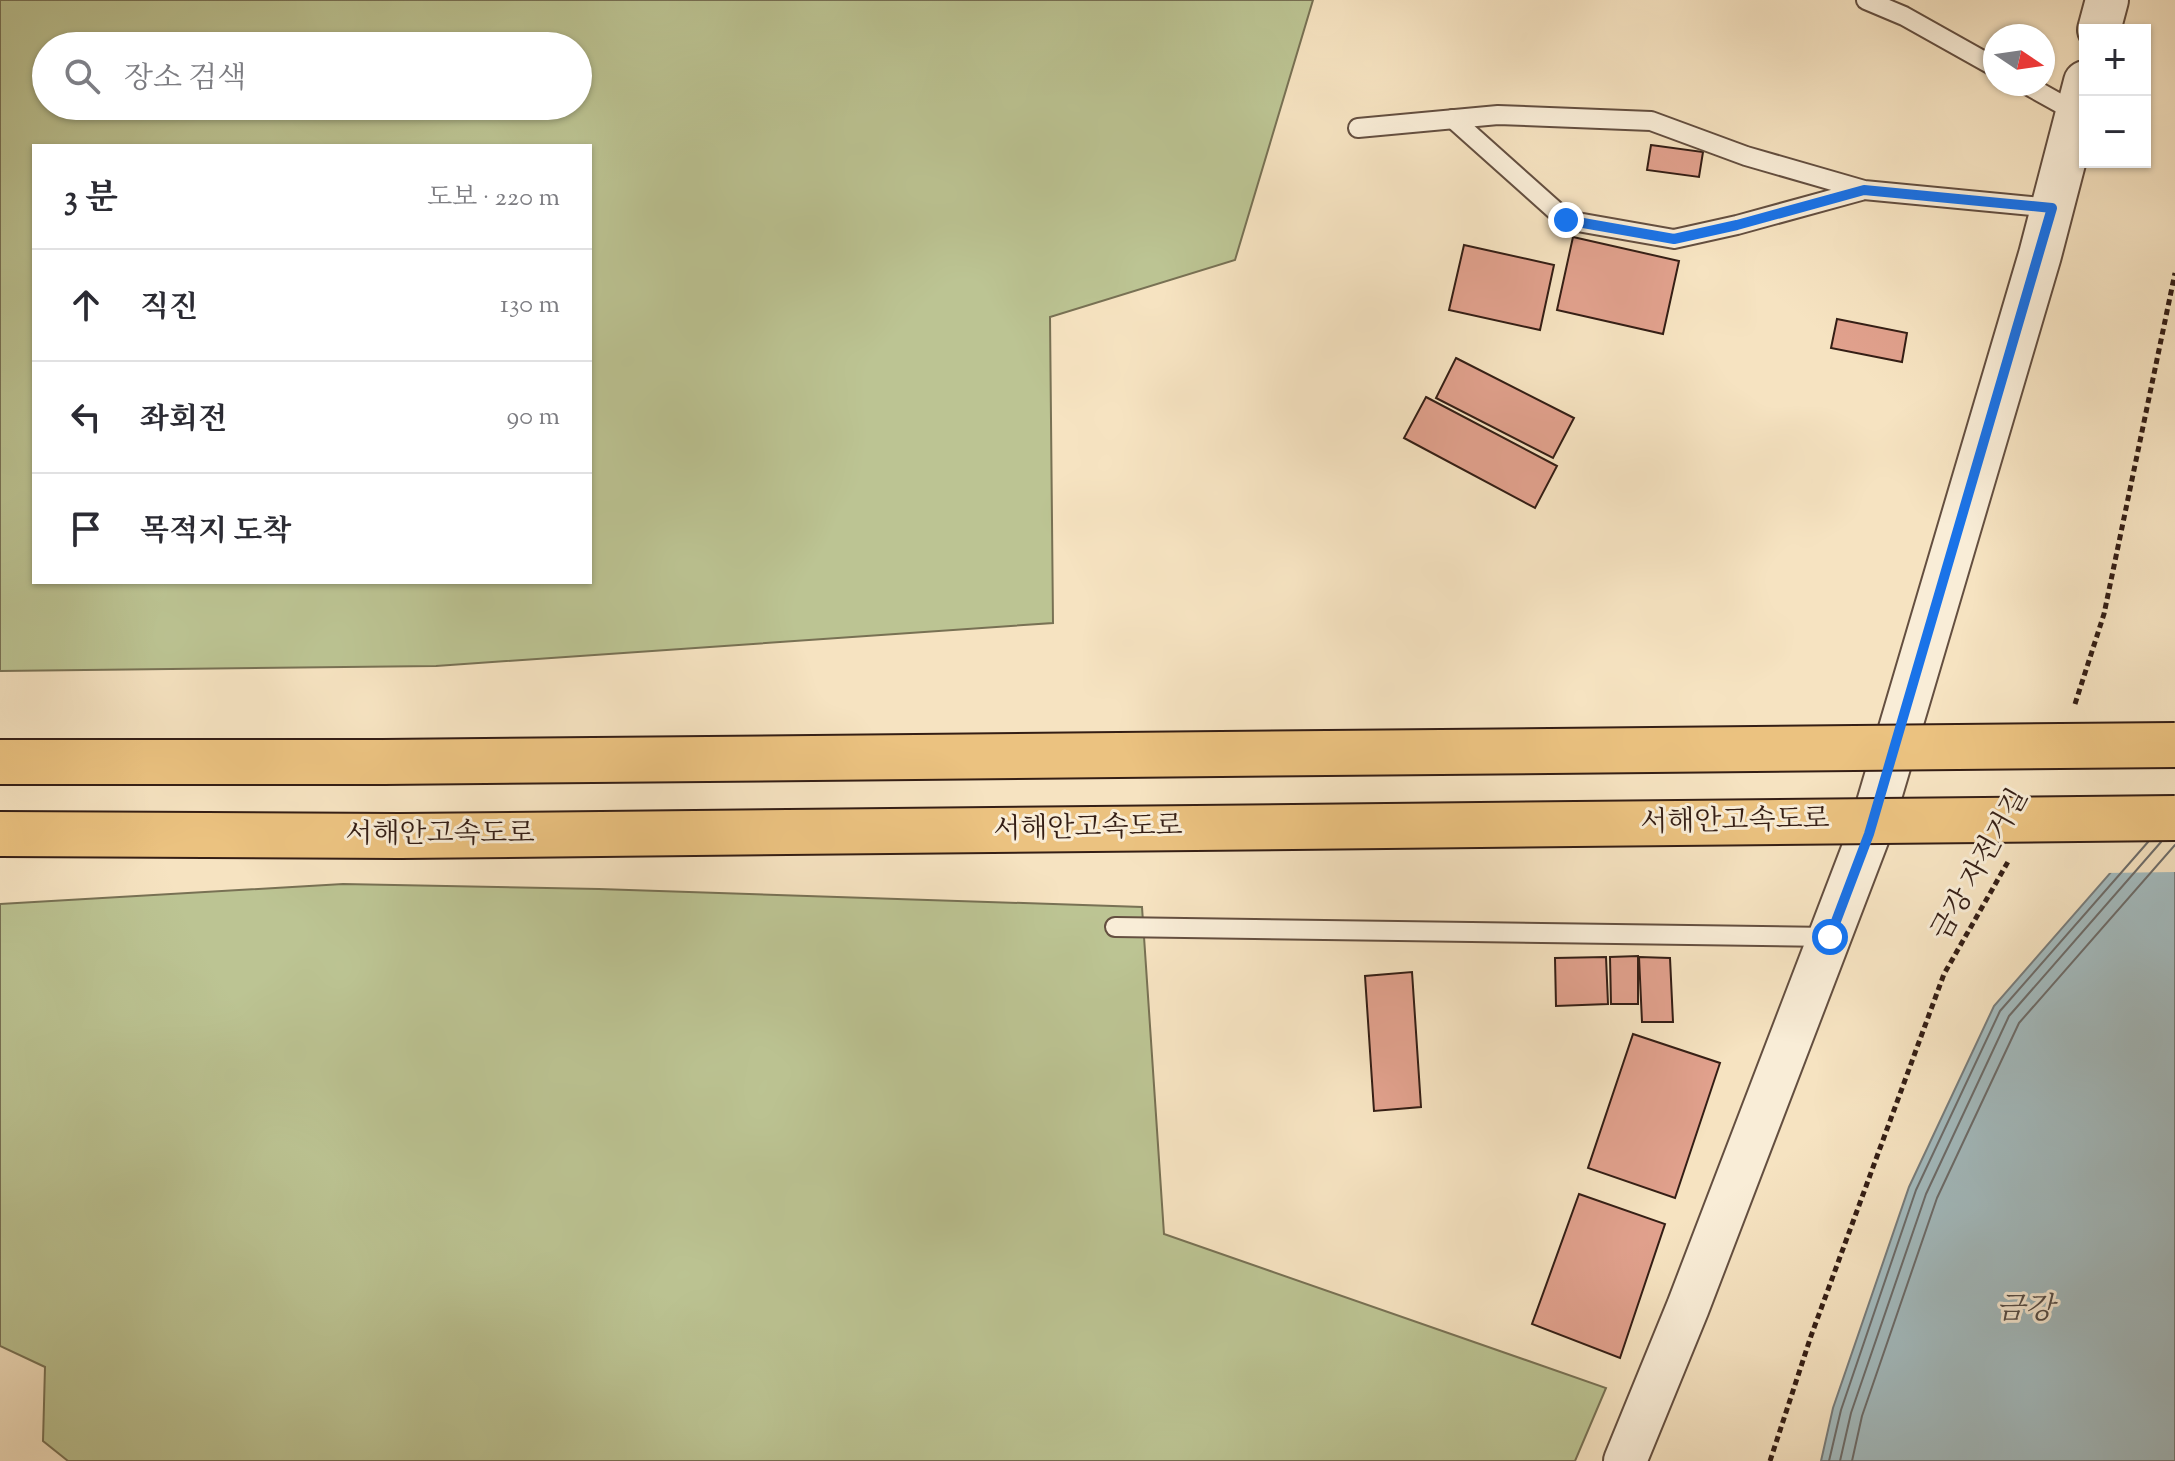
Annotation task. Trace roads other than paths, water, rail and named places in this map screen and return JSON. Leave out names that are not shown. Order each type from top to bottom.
[{"type":"highway","points":[[0,762],[383,762],[2175,745]]},
{"type":"highway","name":"서해안고속도로","points":[[0,834],[400,836],[2175,818]]},
{"type":"street","points":[[2101,24],[2107,0]]},
{"type":"street","points":[[1625,1461],[1688,1307],[1869,834],[2052,208],[2079,106]]},
{"type":"lane","points":[[1866,0],[1905,8],[1983,59]]},
{"type":"lane","points":[[2055,92],[2079,98]]},
{"type":"lane","points":[[1358,128],[1498,115],[1651,121],[1746,156],[1864,190],[2052,208]]},
{"type":"lane","points":[[1453,119],[1566,220],[1674,239],[1864,190]]},
{"type":"lane","points":[[1115,927],[1830,937]]},
{"type":"water","name":"금강","points":[[2175,799],[2175,1461],[1821,1461],[1833,1408],[1909,1187],[1994,1006]]}]
